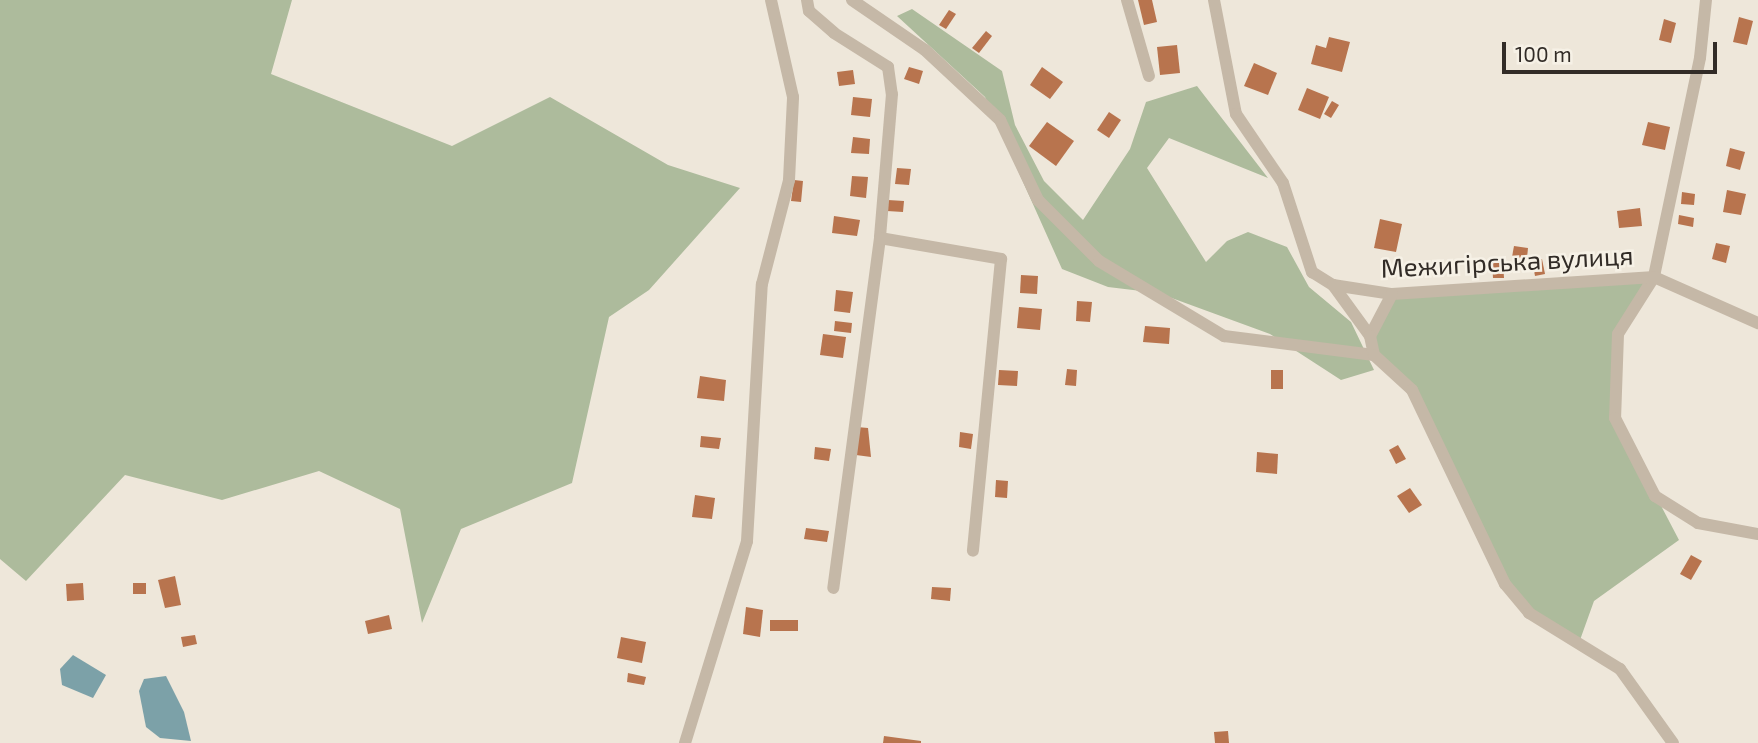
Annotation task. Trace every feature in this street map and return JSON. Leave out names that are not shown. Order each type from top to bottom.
[{"type":"street","points":[[685,743],[747,541],[762,284],[789,180],[793,97],[771,0]]},
{"type":"street","points":[[807,0],[809,11],[834,33],[888,67],[892,94],[880,238],[833,588]]},
{"type":"street","points":[[852,0],[926,50],[1000,120],[1038,200],[1099,261],[1224,336],[1374,355]]},
{"type":"street","points":[[1127,0],[1149,76]]},
{"type":"street","points":[[1214,0],[1236,114],[1283,183],[1312,272],[1334,285],[1370,337],[1374,355],[1412,390],[1505,584],[1529,613],[1620,669],[1673,743]]},
{"type":"street","points":[[1706,0],[1700,58],[1654,277],[1618,334],[1615,418],[1655,496],[1698,523],[1758,534]]},
{"type":"street","points":[[880,238],[1002,259],[973,551]]},
{"type":"street","name":"Межигірська вулиця","points":[[1334,285],[1392,294],[1654,277],[1758,323]]},
{"type":"street","points":[[1370,337],[1392,294]]},
{"type":"green space","points":[[0,0],[292,0],[271,74],[452,146],[550,97],[668,165],[740,188],[649,290],[609,317],[572,483],[461,529],[422,623],[400,509],[319,471],[222,500],[125,475],[26,581],[0,559]]},
{"type":"green space","points":[[912,9],[1002,71],[1015,125],[1044,181],[1083,220],[1130,149],[1146,102],[1197,86],[1268,178],[1169,138],[1147,168],[1206,262],[1227,241],[1248,232],[1287,247],[1309,287],[1351,322],[1374,370],[1341,380],[1270,334],[1158,293],[1108,287],[1062,269],[985,97],[897,16]]},
{"type":"green space","points":[[1654,277],[1618,335],[1615,418],[1679,540],[1594,601],[1580,640],[1529,613],[1505,584],[1412,390],[1384,363],[1370,336],[1392,294]]},
{"type":"water","points":[[73,655],[106,675],[93,698],[62,685],[60,669]]},
{"type":"water","points":[[166,676],[184,712],[191,741],[160,738],[146,727],[139,691],[144,679]]},
{"type":"building","points":[[1138,0],[1152,0],[1157,22],[1144,25]]},
{"type":"building","points":[[949,10],[956,14],[946,29],[939,25]]},
{"type":"building","points":[[1739,17],[1753,21],[1747,45],[1733,42]]},
{"type":"building","points":[[1664,19],[1676,23],[1671,43],[1659,40]]},
{"type":"building","points":[[986,31],[992,36],[979,53],[972,48]]},
{"type":"building","points":[[1329,37],[1350,42],[1342,72],[1311,64],[1316,45],[1326,48]]},
{"type":"building","points":[[1177,45],[1180,73],[1160,75],[1157,47]]},
{"type":"building","points":[[1254,63],[1277,73],[1268,95],[1244,86]]},
{"type":"building","points":[[909,67],[923,71],[919,84],[904,79]]},
{"type":"building","points":[[1042,67],[1063,82],[1050,99],[1030,85]]},
{"type":"building","points":[[853,70],[855,84],[839,86],[837,72]]},
{"type":"building","points":[[1307,88],[1329,97],[1320,119],[1298,110]]},
{"type":"building","points":[[853,97],[872,99],[870,117],[851,115]]},
{"type":"building","points":[[1332,101],[1339,105],[1331,118],[1324,114]]},
{"type":"building","points":[[1109,112],[1121,120],[1109,138],[1097,130]]},
{"type":"building","points":[[1047,122],[1074,141],[1056,166],[1029,146]]},
{"type":"building","points":[[1648,122],[1670,127],[1665,150],[1642,145]]},
{"type":"building","points":[[853,137],[870,139],[869,154],[851,153]]},
{"type":"building","points":[[1730,148],[1745,152],[1740,170],[1726,166]]},
{"type":"building","points":[[897,168],[911,169],[909,185],[895,184]]},
{"type":"building","points":[[852,176],[868,177],[866,198],[850,196]]},
{"type":"building","points":[[794,180],[803,181],[801,202],[791,201]]},
{"type":"building","points":[[1727,190],[1746,194],[1741,215],[1723,212]]},
{"type":"building","points":[[1682,192],[1695,194],[1694,205],[1681,204]]},
{"type":"building","points":[[888,200],[904,201],[903,212],[887,211]]},
{"type":"building","points":[[1640,208],[1642,226],[1619,228],[1617,211]]},
{"type":"building","points":[[1679,215],[1694,218],[1693,227],[1678,224]]},
{"type":"building","points":[[834,216],[860,220],[857,236],[832,233]]},
{"type":"building","points":[[1380,219],[1402,224],[1396,252],[1374,248]]},
{"type":"building","points":[[1716,243],[1730,246],[1726,263],[1712,259]]},
{"type":"building","points":[[1514,246],[1528,248],[1527,258],[1512,257]]},
{"type":"building","points":[[1542,259],[1545,274],[1535,276],[1532,261]]},
{"type":"building","points":[[1503,261],[1504,278],[1493,278],[1492,262]]},
{"type":"building","points":[[1021,275],[1038,276],[1037,294],[1020,293]]},
{"type":"building","points":[[836,290],[853,292],[850,313],[834,311]]},
{"type":"building","points":[[1077,301],[1092,302],[1090,322],[1076,321]]},
{"type":"building","points":[[1019,307],[1042,309],[1040,330],[1017,328]]},
{"type":"building","points":[[835,321],[852,323],[851,333],[834,331]]},
{"type":"building","points":[[1145,326],[1170,328],[1169,344],[1143,342]]},
{"type":"building","points":[[823,334],[846,337],[843,358],[820,355]]},
{"type":"building","points":[[1067,369],[1077,370],[1076,386],[1065,385]]},
{"type":"building","points":[[999,370],[1018,371],[1017,386],[998,385]]},
{"type":"building","points":[[1271,370],[1283,370],[1283,389],[1271,389]]},
{"type":"building","points":[[700,376],[726,380],[724,401],[697,398]]},
{"type":"building","points":[[857,427],[868,428],[871,457],[856,455]]},
{"type":"building","points":[[960,432],[973,434],[971,449],[959,447]]},
{"type":"building","points":[[701,436],[721,438],[719,449],[700,447]]},
{"type":"building","points":[[1398,445],[1406,459],[1396,464],[1389,450]]},
{"type":"building","points":[[815,447],[831,449],[829,461],[814,459]]},
{"type":"building","points":[[1257,452],[1278,454],[1277,474],[1256,472]]},
{"type":"building","points":[[996,480],[1008,481],[1007,498],[995,497]]},
{"type":"building","points":[[1410,488],[1422,505],[1409,513],[1397,496]]},
{"type":"building","points":[[695,495],[715,498],[712,519],[692,517]]},
{"type":"building","points":[[806,528],[829,531],[827,542],[804,539]]},
{"type":"building","points":[[1691,555],[1702,561],[1691,580],[1680,574]]},
{"type":"building","points":[[175,576],[181,605],[165,608],[158,580]]},
{"type":"building","points":[[83,583],[84,600],[67,601],[66,584]]},
{"type":"building","points":[[133,583],[146,583],[146,594],[133,594]]},
{"type":"building","points":[[932,587],[951,588],[950,601],[931,599]]},
{"type":"building","points":[[746,607],[763,610],[760,637],[743,634]]},
{"type":"building","points":[[389,615],[392,629],[368,634],[365,621]]},
{"type":"building","points":[[770,620],[798,620],[798,631],[770,631]]},
{"type":"building","points":[[195,635],[197,644],[183,647],[181,637]]},
{"type":"building","points":[[621,637],[646,642],[642,663],[617,658]]},
{"type":"building","points":[[628,673],[646,677],[644,685],[627,682]]},
{"type":"building","points":[[1228,731],[1229,743],[1215,743],[1214,732]]},
{"type":"building","points":[[884,736],[921,741],[921,743],[883,743]]}]
